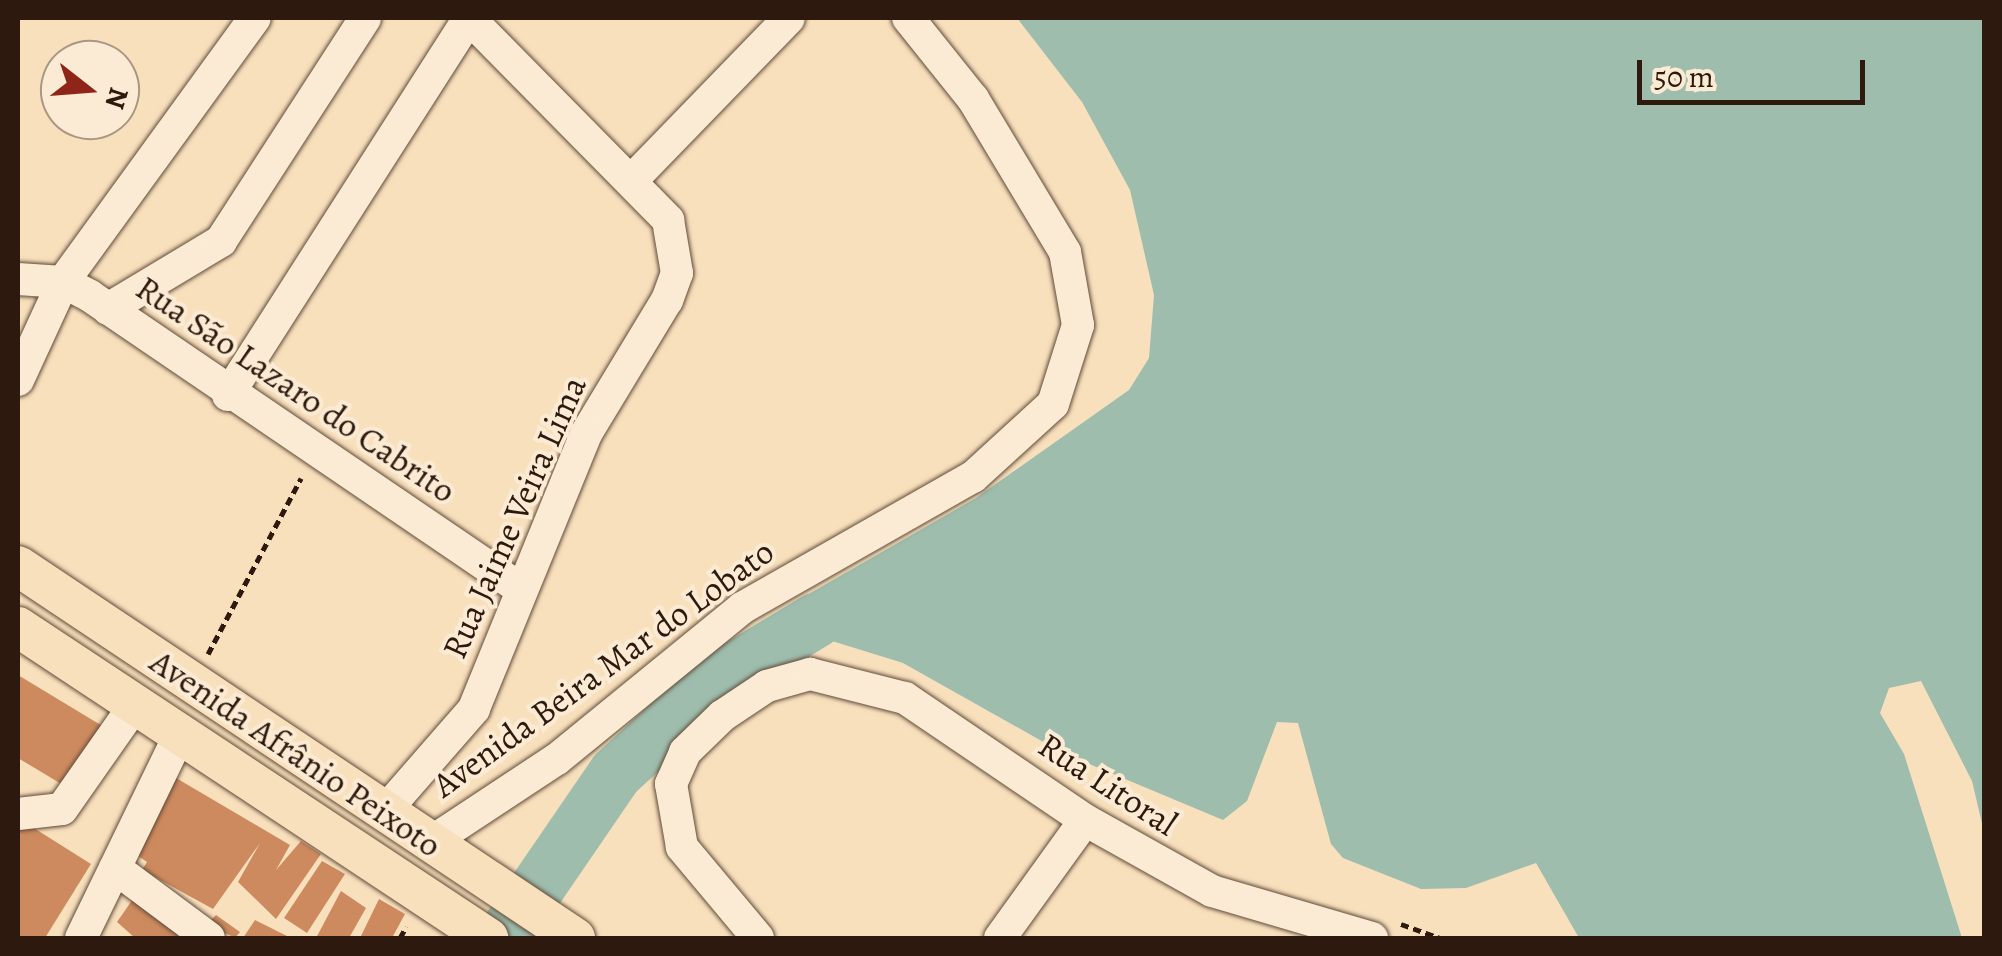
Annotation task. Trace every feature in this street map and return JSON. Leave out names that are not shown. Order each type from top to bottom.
[{"type":"main road","name":"Avenida Afrânio Peixoto","points":[[18,566],[575,938]]},
{"type":"main road","name":"Avenida Afrânio Peixoto","points":[[21,632],[488,938]]},
{"type":"street","points":[[18,380],[63,282],[255,18]]},
{"type":"street","points":[[108,310],[221,241],[365,18]]},
{"type":"street","points":[[228,395],[469,18]]},
{"type":"street","name":"Rua Jaime Veira Lima","points":[[384,812],[469,718],[590,425],[677,273],[668,220],[635,177],[469,18]]},
{"type":"street","points":[[635,177],[789,18]]},
{"type":"street","name":"Avenida Beira Mar do Lobato","points":[[441,852],[764,594],[973,477],[1053,404],[1078,324],[1065,252],[973,99],[908,18]]},
{"type":"street","name":"Rua São Lazaro do Cabrito","points":[[18,278],[63,282],[520,589]]},
{"type":"street","name":"Rua Litoral","points":[[758,938],[682,847],[671,784],[685,752],[722,716],[767,686],[814,674],[905,698],[1085,820],[1212,891],[1372,938]]},
{"type":"street","points":[[18,814],[62,809],[134,706]]},
{"type":"street","points":[[81,938],[179,736]]},
{"type":"street","points":[[1000,938],[1085,820]]},
{"type":"street","points":[[114,868],[209,938]]},
{"type":"path","points":[[193,682],[314,453]]},
{"type":"shaded area","points":[[1017,18],[1984,18],[1984,832],[1972,781],[1921,681],[1889,688],[1880,713],[1904,754],[1962,938],[1579,938],[1536,863],[1466,888],[1421,889],[1343,858],[1331,844],[1298,723],[1277,722],[1247,801],[1223,820],[1063,753],[903,663],[832,641],[800,599],[976,498],[1129,390],[1149,358],[1154,295],[1130,190],[1082,102]]},
{"type":"building","points":[[18,675],[109,730],[73,791],[18,758]]},
{"type":"building","points":[[171,775],[290,845],[276,870],[301,841],[321,854],[276,919],[238,882],[260,843],[213,909],[142,870],[147,862],[131,851]]},
{"type":"building","points":[[18,818],[91,864],[45,938],[18,938]]},
{"type":"building","points":[[322,861],[345,874],[307,933],[284,918]]},
{"type":"building","points":[[341,891],[366,908],[349,938],[316,938]]},
{"type":"building","points":[[135,896],[187,925],[176,938],[135,938],[117,922]]},
{"type":"building","points":[[379,899],[405,914],[392,938],[360,938]]},
{"type":"building","points":[[216,915],[240,932],[235,938],[207,924]]},
{"type":"building","points":[[255,920],[291,938],[243,938]]},
{"type":"waterway","points":[[502,938],[615,773],[716,680],[815,620]]}]
